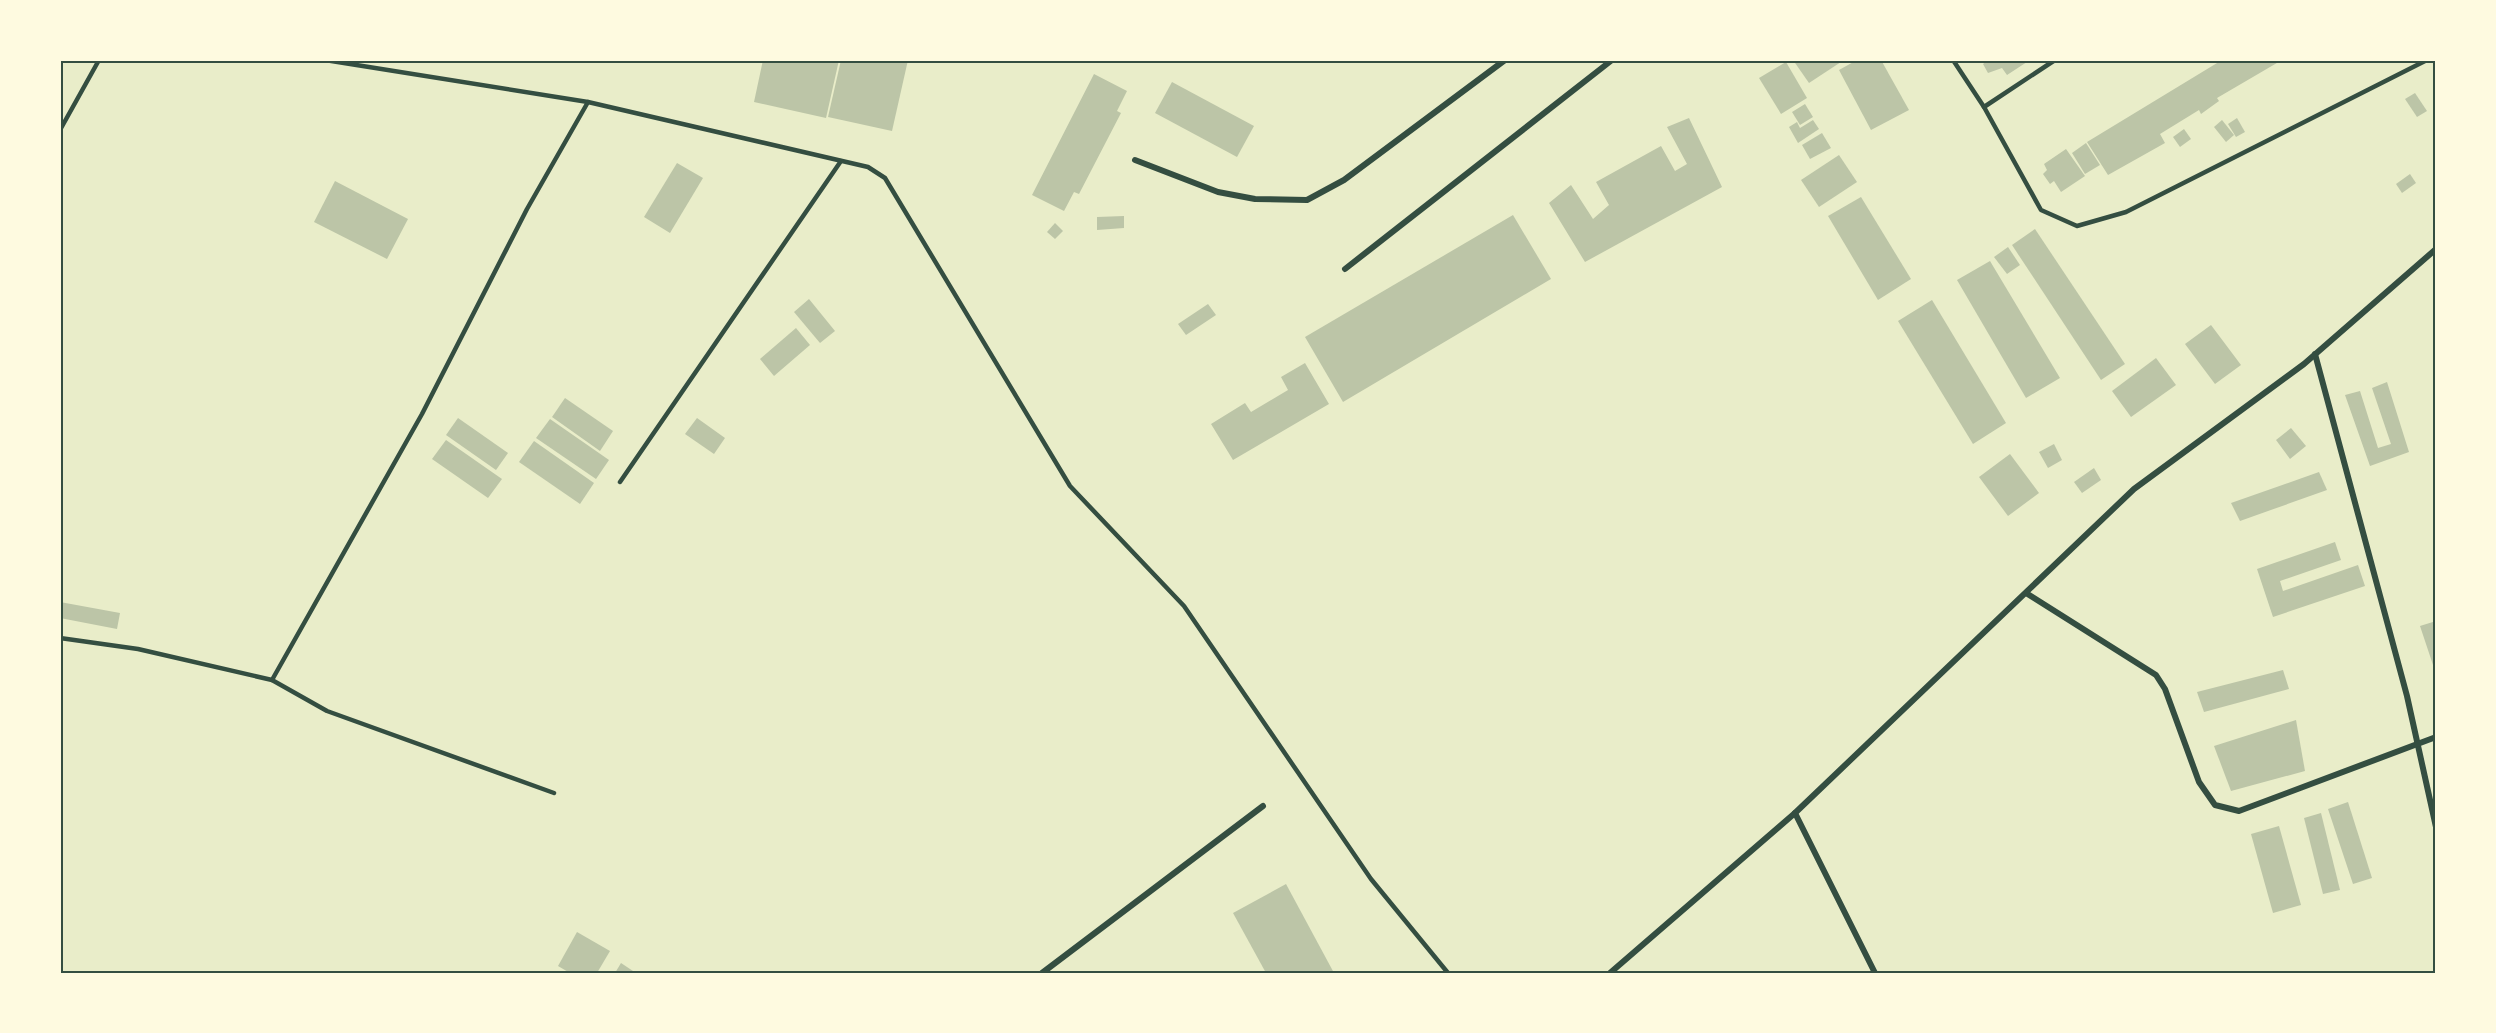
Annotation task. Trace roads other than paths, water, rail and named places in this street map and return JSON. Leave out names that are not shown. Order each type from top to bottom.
[{"type":"street","points":[[1135,160],[1218,192],[1255,199],[1307,200],[1344,180],[1505,60]]},
{"type":"street","points":[[1345,269],[1612,60]]},
{"type":"street","points":[[1610,973],[1795,813],[2134,489],[2315,354],[2436,249]]},
{"type":"street","points":[[2315,354],[2417,742],[2436,826]]},
{"type":"street","points":[[2026,593],[2156,675],[2165,689],[2199,782],[2215,805],[2239,811],[2417,742],[2436,737]]},
{"type":"street","points":[[1042,973],[1263,806]]},
{"type":"street","points":[[1795,813],[1875,973]]},
{"type":"lane","points":[[60,130],[99,60]]},
{"type":"lane","points":[[325,60],[588,102],[841,160],[868,167],[885,178],[1070,486],[1184,606],[1371,879],[1448,973]]},
{"type":"lane","points":[[1953,60],[1984,106],[2041,210],[2077,226],[2126,212],[2427,60]]},
{"type":"lane","points":[[1984,106],[2055,60]]},
{"type":"lane","points":[[272,680],[422,414],[527,209],[588,102]]},
{"type":"lane","points":[[620,482],[841,160]]},
{"type":"lane","points":[[60,638],[75,638],[138,649],[272,680],[327,711],[554,793]]}]
